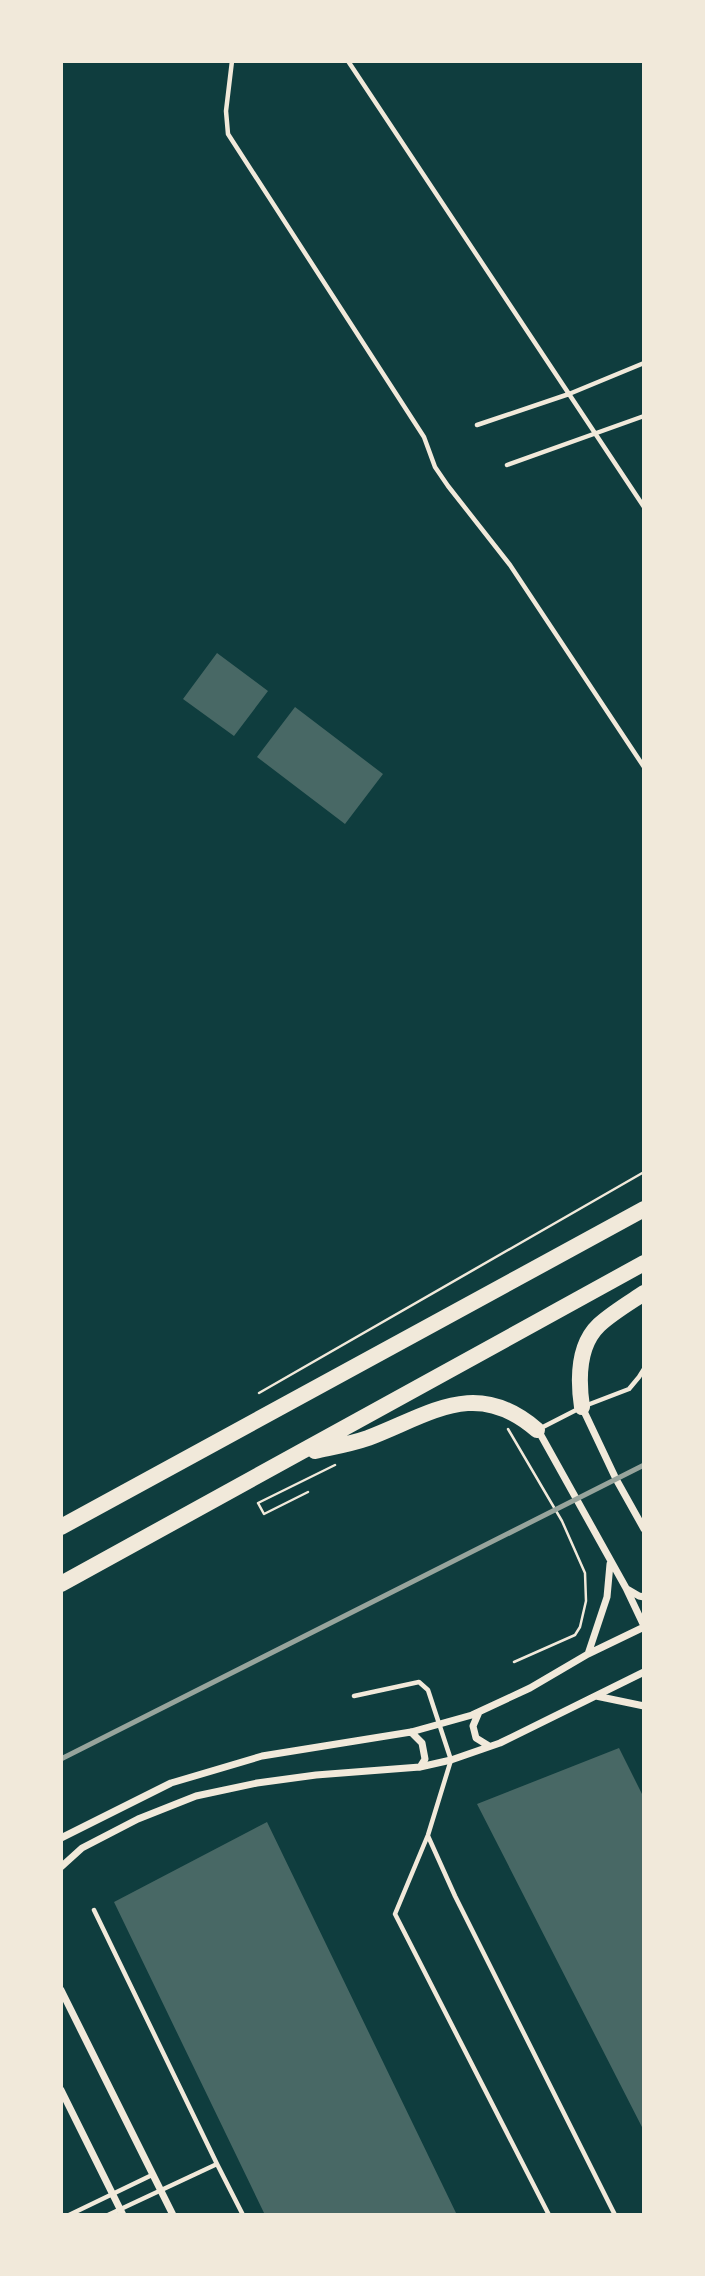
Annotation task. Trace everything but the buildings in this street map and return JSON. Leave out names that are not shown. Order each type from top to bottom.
[{"type":"highway","points":[[61,1527],[644,1209]]},
{"type":"highway","points":[[61,1584],[644,1263]]},
{"type":"highway","points":[[582,1407],[580,1362],[587,1343],[598,1326],[644,1293]]},
{"type":"highway","points":[[299,1454],[366,1438],[443,1406],[490,1403],[519,1414],[537,1430]]},
{"type":"street","points":[[582,1407],[616,1479],[644,1529]]},
{"type":"street","points":[[61,1838],[171,1783],[262,1756],[439,1726],[530,1688],[588,1654],[644,1626],[626,1588],[537,1430]]},
{"type":"street","points":[[588,1654],[607,1597],[610,1563]]},
{"type":"street","points":[[626,1588],[644,1597]]},
{"type":"street","points":[[61,1867],[82,1848],[138,1819],[197,1796],[257,1783],[317,1775],[420,1768],[451,1760],[500,1743],[644,1672]]},
{"type":"street","points":[[595,1696],[644,1706]]},
{"type":"street","points":[[479,1711],[473,1726],[475,1738],[489,1746]]},
{"type":"street","points":[[411,1732],[422,1743],[425,1759],[420,1768]]},
{"type":"street","points":[[61,1990],[170,2214]]},
{"type":"street","points":[[61,2090],[121,2212]]},
{"type":"lane","points":[[232,61],[226,111],[228,134],[424,437],[435,467],[510,565],[644,767]]},
{"type":"lane","points":[[348,61],[644,507]]},
{"type":"lane","points":[[477,425],[569,394],[644,363]]},
{"type":"lane","points":[[508,465],[644,416]]},
{"type":"lane","points":[[537,1430],[582,1407],[629,1388],[644,1369]]},
{"type":"lane","points":[[354,1696],[419,1682],[428,1690],[451,1760],[428,1835],[395,1914],[549,2215]]},
{"type":"lane","points":[[428,1835],[615,2215]]},
{"type":"lane","points":[[94,1910],[243,2215]]},
{"type":"lane","points":[[108,2215],[121,2212],[159,2189],[217,2164]]},
{"type":"lane","points":[[69,2215],[152,2175]]},
{"type":"path","points":[[259,1393],[644,1172]]},
{"type":"path","points":[[505,1424],[562,1521],[584,1573],[586,1601],[580,1627],[575,1635],[514,1662]]},
{"type":"path","points":[[308,1492],[264,1514],[258,1503],[344,1461]]},
{"type":"railway","points":[[61,1759],[644,1465]]}]
